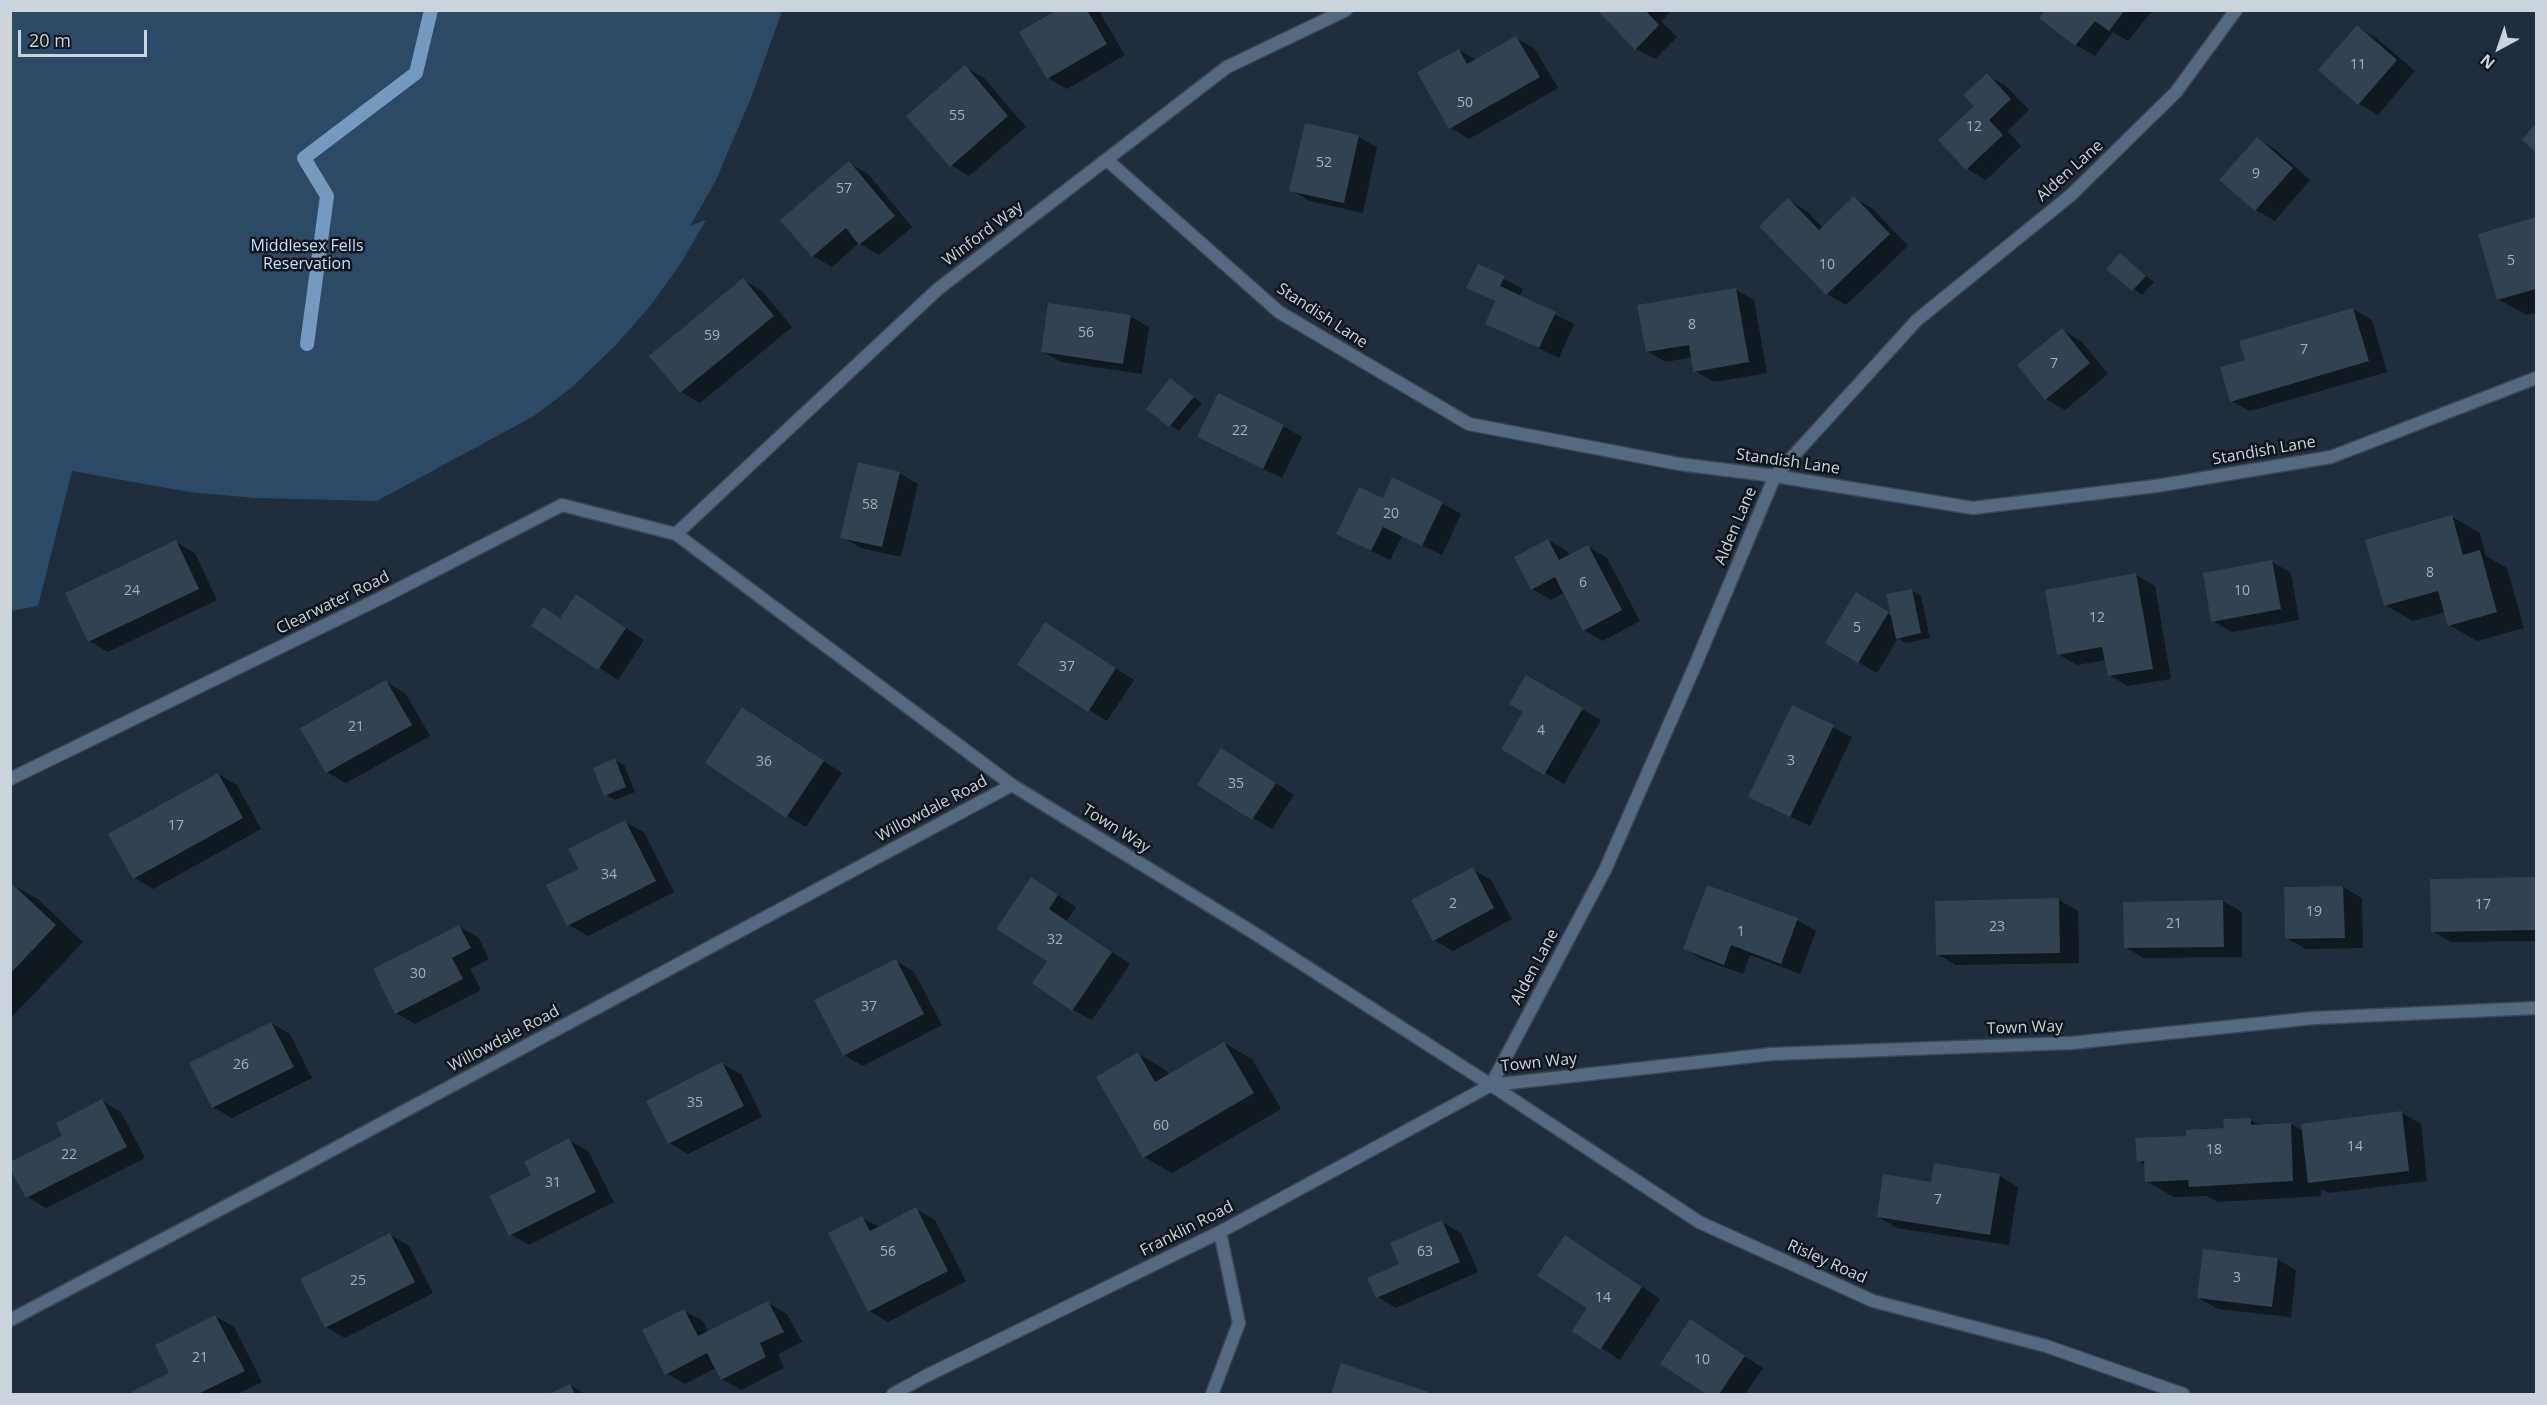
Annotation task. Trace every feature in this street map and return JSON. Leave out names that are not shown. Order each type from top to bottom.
[{"type":"street","name":"Winford Way","points":[[676,534],[938,289],[1227,67],[1346,10]]},
{"type":"street","name":"Alden Lane","points":[[1491,1085],[1605,870],[1775,476],[1917,320],[2071,195],[2176,92],[2236,10]]},
{"type":"street","name":"Standish Lane","points":[[1107,159],[1279,312],[1470,424],[1679,464],[1775,476],[1973,508],[2156,486],[2331,457],[2536,378]]},
{"type":"street","name":"Clearwater Road","points":[[10,779],[389,594],[562,505],[676,534]]},
{"type":"street","name":"Town Way","points":[[676,534],[1012,785],[1254,933],[1491,1085],[1772,1054],[2071,1043],[2314,1018],[2536,1008]]},
{"type":"street","name":"Willowdale Road","points":[[10,1320],[291,1173],[1012,785]]},
{"type":"street","name":"Franklin Road","points":[[893,1395],[926,1376],[1220,1232],[1491,1085]]},
{"type":"street","name":"Risley Road","points":[[1491,1085],[1699,1222],[1873,1301],[2046,1346],[2183,1395]]},
{"type":"street","points":[[1212,1395],[1239,1323],[1220,1232]]},
{"type":"green space","name":"Middlesex Fells Reservation","points":[[11,10],[782,11],[751,98],[716,180],[690,226],[706,220],[681,263],[651,305],[615,346],[571,388],[534,416],[377,501],[255,498],[189,492],[72,471],[38,606],[11,611]]},
{"type":"building","points":[[1057,10],[1087,10],[1107,44],[1047,79],[1019,32]]},
{"type":"building","points":[[1597,10],[1645,10],[1659,25],[1635,50]]},
{"type":"building","points":[[2045,10],[2125,10],[2109,31],[2095,21],[2075,46],[2039,18]]},
{"type":"building","points":[[2357,25],[2397,60],[2358,105],[2318,70]]},
{"type":"building","points":[[1516,36],[1540,77],[1449,129],[1417,72],[1459,49],[1467,64]]},
{"type":"building","points":[[965,65],[1008,116],[950,167],[906,116]]},
{"type":"building","points":[[1987,73],[2011,99],[1989,120],[2003,135],[1966,170],[1938,140],[1974,106],[1963,95]]},
{"type":"building","points":[[1305,123],[1359,135],[1344,203],[1289,191]]},
{"type":"building","points":[[2536,125],[2536,153],[2522,140]]},
{"type":"building","points":[[2257,137],[2293,168],[2255,211],[2219,180]]},
{"type":"building","points":[[849,161],[895,216],[859,245],[846,228],[812,257],[780,220]]},
{"type":"building","points":[[1854,196],[1890,234],[1826,295],[1759,226],[1788,198],[1819,230]]},
{"type":"building","points":[[2536,217],[2536,289],[2497,300],[2478,234]]},
{"type":"building","points":[[2120,253],[2146,276],[2132,291],[2106,269]]},
{"type":"building","points":[[1478,264],[1505,276],[1500,286],[1556,312],[1539,348],[1485,324],[1495,301],[1466,288]]},
{"type":"building","points":[[743,278],[774,316],[680,393],[649,356]]},
{"type":"building","points":[[1736,288],[1749,362],[1693,372],[1689,345],[1646,352],[1637,305]]},
{"type":"building","points":[[1048,303],[1131,315],[1123,364],[1041,352]]},
{"type":"building","points":[[2353,308],[2369,361],[2230,402],[2220,367],[2245,360],[2239,341]]},
{"type":"building","points":[[2062,328],[2090,363],[2045,400],[2017,365]]},
{"type":"building","points":[[1170,378],[1194,397],[1169,427],[1146,409]]},
{"type":"building","points":[[1218,393],[1284,425],[1263,469],[1197,437]]},
{"type":"building","points":[[858,462],[900,472],[882,547],[840,538]]},
{"type":"building","points":[[1392,477],[1443,502],[1422,546],[1383,527],[1371,551],[1336,534],[1359,487],[1383,498]]},
{"type":"building","points":[[2452,515],[2463,555],[2480,550],[2497,612],[2448,626],[2438,591],[2384,606],[2365,540]]},
{"type":"building","points":[[1548,539],[1559,560],[1588,545],[1622,610],[1583,631],[1555,577],[1531,590],[1514,557]]},
{"type":"building","points":[[176,540],[199,589],[88,642],[65,593]]},
{"type":"building","points":[[2272,560],[2281,609],[2211,622],[2203,573]]},
{"type":"building","points":[[2136,573],[2153,669],[2108,676],[2102,647],[2057,655],[2045,590]]},
{"type":"building","points":[[1912,589],[1921,633],[1896,639],[1886,594]]},
{"type":"building","points":[[1856,592],[1889,612],[1858,663],[1825,643]]},
{"type":"building","points":[[576,594],[626,628],[598,670],[531,626],[543,607],[560,618]]},
{"type":"building","points":[[1045,622],[1116,668],[1088,712],[1017,665]]},
{"type":"building","points":[[1526,675],[1583,708],[1544,775],[1501,749],[1523,712],[1509,704]]},
{"type":"building","points":[[386,680],[412,725],[326,773],[300,728]]},
{"type":"building","points":[[1792,705],[1834,725],[1790,817],[1748,797]]},
{"type":"building","points":[[742,707],[824,761],[786,818],[705,763]]},
{"type":"building","points":[[1221,748],[1276,783],[1252,820],[1197,785]]},
{"type":"building","points":[[615,758],[626,787],[604,796],[593,768]]},
{"type":"building","points":[[218,773],[243,818],[133,879],[108,834]]},
{"type":"building","points":[[625,820],[656,881],[567,926],[546,885],[579,869],[568,849]]},
{"type":"building","points":[[1473,867],[1494,908],[1433,941],[1411,900]]},
{"type":"building","points":[[1031,877],[1058,895],[1049,909],[1112,952],[1072,1011],[1032,983],[1047,961],[996,929]]},
{"type":"building","points":[[2536,877],[2536,930],[2431,932],[2430,879]]},
{"type":"building","points":[[10,882],[56,925],[10,974]]},
{"type":"building","points":[[1707,885],[1798,918],[1781,964],[1731,945],[1724,965],[1683,949]]},
{"type":"building","points":[[2343,886],[2345,938],[2285,939],[2284,887]]},
{"type":"building","points":[[2059,898],[2060,953],[1936,955],[1935,901]]},
{"type":"building","points":[[2223,900],[2224,947],[2124,948],[2123,902]]},
{"type":"building","points":[[459,925],[471,948],[452,958],[463,979],[395,1014],[373,969]]},
{"type":"building","points":[[896,959],[924,1014],[843,1056],[814,1000]]},
{"type":"building","points":[[271,1022],[294,1067],[212,1108],[189,1063]]},
{"type":"building","points":[[1224,1042],[1254,1093],[1143,1158],[1096,1077],[1138,1052],[1155,1082]]},
{"type":"building","points":[[722,1062],[744,1106],[668,1144],[646,1101]]},
{"type":"building","points":[[102,1099],[127,1147],[26,1198],[10,1169],[10,1162],[62,1136],[56,1123]]},
{"type":"building","points":[[2402,1111],[2409,1171],[2308,1183],[2301,1124]]},
{"type":"building","points":[[2251,1118],[2251,1125],[2291,1123],[2293,1181],[2189,1187],[2188,1180],[2145,1182],[2144,1161],[2137,1162],[2135,1138],[2186,1136],[2186,1130],[2224,1128],[2223,1119]]},
{"type":"building","points":[[569,1138],[596,1192],[509,1236],[489,1196],[531,1175],[524,1162]]},
{"type":"building","points":[[1934,1163],[2000,1174],[1990,1235],[1877,1217],[1883,1174],[1931,1182]]},
{"type":"building","points":[[916,1207],[948,1271],[868,1312],[828,1233],[862,1216],[870,1231]]},
{"type":"building","points":[[1442,1220],[1460,1262],[1376,1298],[1367,1278],[1399,1264],[1390,1243]]},
{"type":"building","points":[[390,1233],[415,1282],[325,1328],[300,1279]]},
{"type":"building","points":[[1565,1235],[1642,1287],[1600,1350],[1572,1331],[1587,1308],[1537,1276]]},
{"type":"building","points":[[2203,1249],[2278,1258],[2272,1307],[2197,1298]]},
{"type":"building","points":[[768,1301],[784,1332],[760,1343],[766,1357],[721,1380],[707,1353],[665,1375],[642,1330],[684,1309],[698,1336]]},
{"type":"building","points":[[215,1315],[245,1371],[198,1394],[132,1394],[131,1392],[169,1373],[155,1345]]},
{"type":"building","points":[[1690,1319],[1745,1356],[1719,1394],[1706,1394],[1660,1364]]},
{"type":"building","points":[[1341,1363],[1429,1392],[1428,1394],[1331,1394]]},
{"type":"building","points":[[570,1384],[575,1394],[548,1394]]},
{"type":"waterway","points":[[307,344],[327,196],[304,158],[416,73],[431,10]]}]
